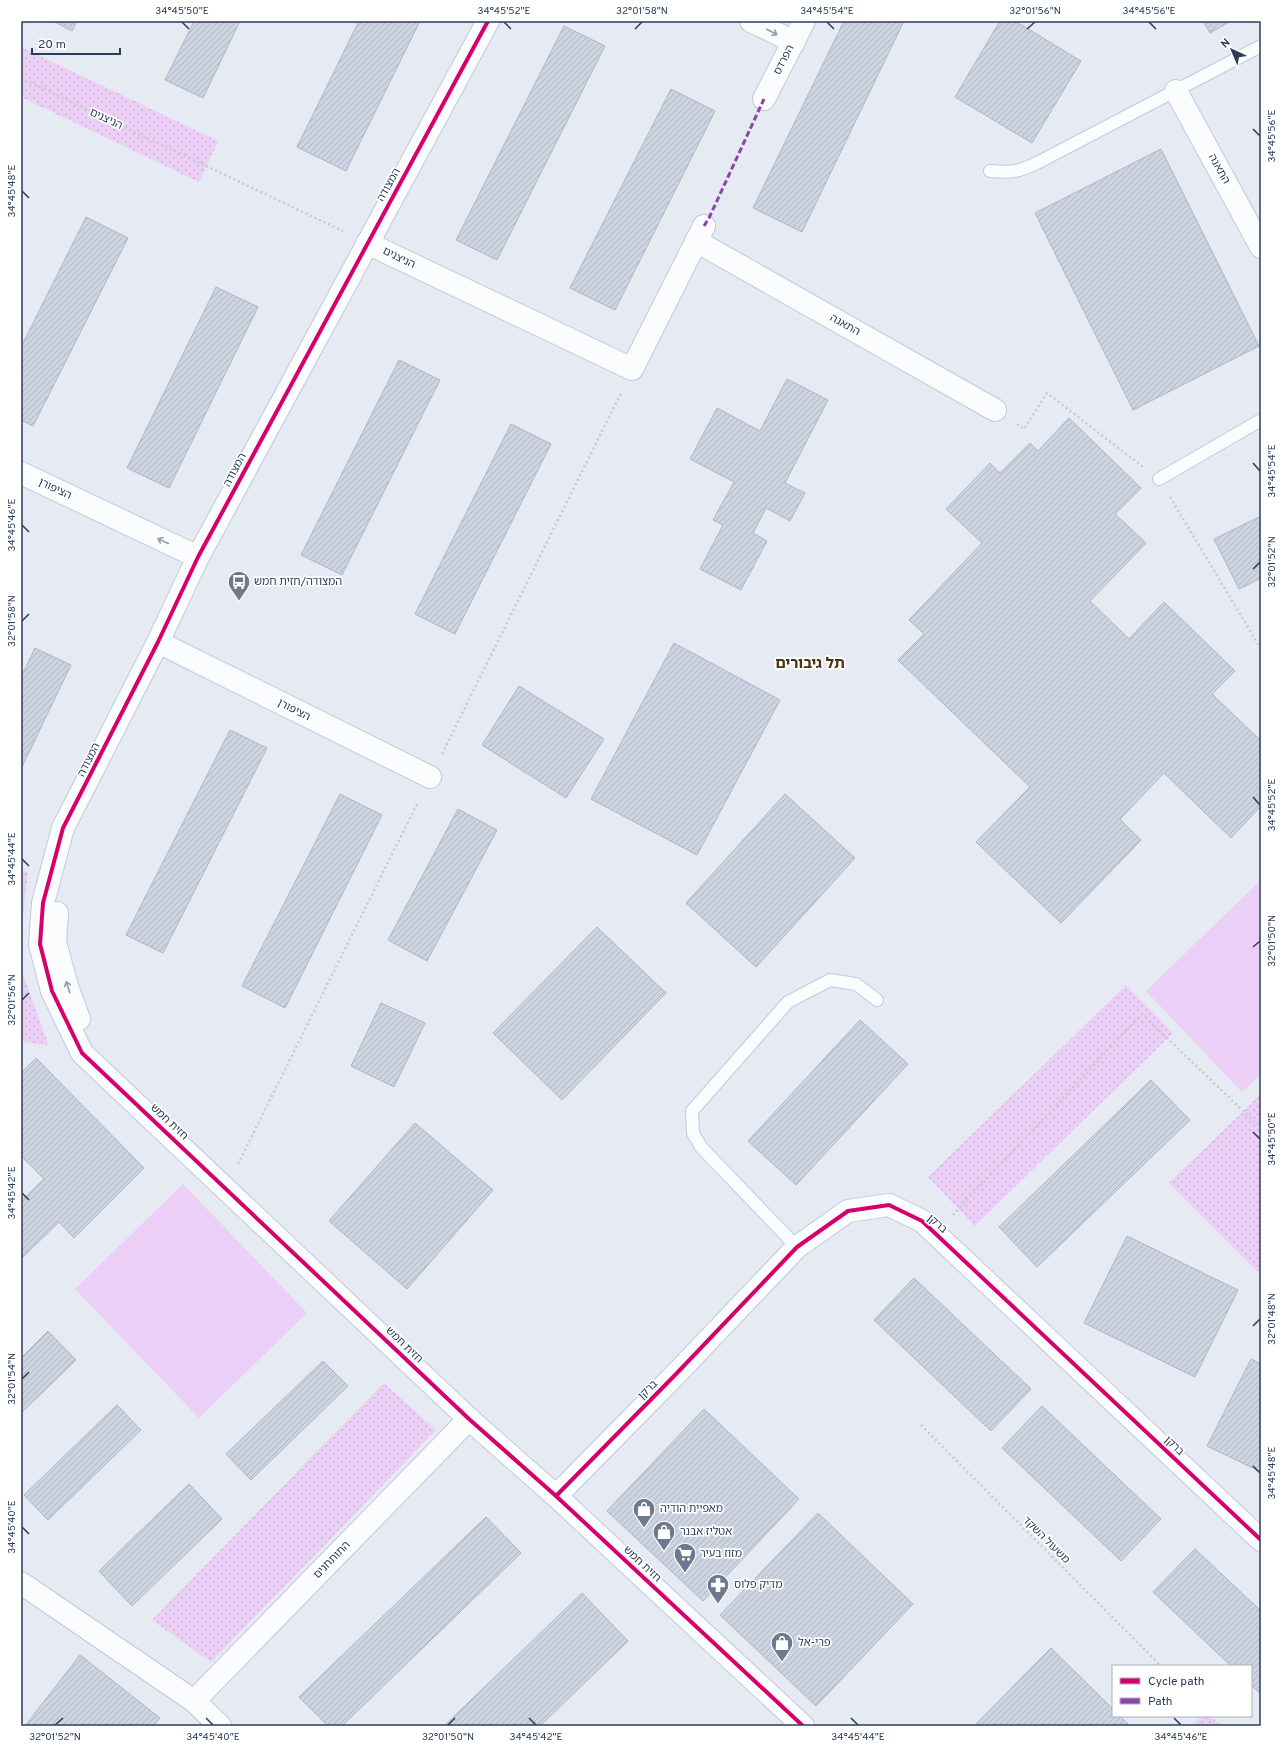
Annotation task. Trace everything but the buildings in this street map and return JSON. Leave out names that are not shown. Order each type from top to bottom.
[{"type":"street","name":"המצודה","points":[[47,943],[43,903],[63,828],[158,642],[198,557],[367,242],[488,21]]},
{"type":"street","points":[[751,21],[794,42]]},
{"type":"street","name":"הפרדס","points":[[764,99],[804,21]]},
{"type":"street","name":"התאנה","points":[[1176,91],[1261,247]]},
{"type":"street","name":"הניצנים","points":[[367,242],[632,369],[700,233]]},
{"type":"street","name":"התאנה","points":[[700,233],[995,410]]},
{"type":"street","name":"הציפורן","points":[[21,473],[198,557]]},
{"type":"street","name":"הציפורן","points":[[158,642],[430,778]]},
{"type":"street","name":"חזית חמש","points":[[47,943],[67,986],[95,1064],[470,1419],[556,1496],[804,1726]]},
{"type":"street","name":"ברקן","points":[[556,1496],[677,1373],[797,1247],[848,1211],[889,1205],[922,1221],[1261,1540]]},
{"type":"street","name":"התותחנים","points":[[194,1701],[470,1419]]},
{"type":"street","points":[[21,1583],[194,1701],[220,1726]]},
{"type":"lane","points":[[990,171],[1019,171],[1037,164],[1261,46]]},
{"type":"lane","points":[[1159,479],[1261,420]]},
{"type":"lane","points":[[797,1247],[701,1147],[693,1132],[692,1111],[788,1002],[830,980],[856,984],[877,1000]]},
{"type":"path","points":[[995,410],[1024,429],[1047,393],[1159,479],[1261,649]]},
{"type":"path","points":[[936,1234],[1142,1014],[1261,1128]]},
{"type":"path","points":[[1211,1717],[1220,1726]]},
{"type":"shaded area","points":[[21,47],[218,141],[199,182],[21,97]]},
{"type":"shaded area","points":[[21,869],[28,872],[21,931]]},
{"type":"shaded area","points":[[1261,880],[1261,1074],[1242,1092],[1146,991]]},
{"type":"shaded area","points":[[21,969],[49,1046],[21,1041]]},
{"type":"shaded area","points":[[1126,985],[1173,1033],[975,1226],[928,1177]]},
{"type":"shaded area","points":[[1261,1094],[1261,1275],[1169,1183]]},
{"type":"shaded area","points":[[183,1184],[307,1313],[199,1418],[75,1289]]},
{"type":"shaded area","points":[[384,1383],[436,1430],[211,1662],[152,1620]]},
{"type":"shaded area","points":[[1201,1717],[1211,1717],[1220,1726],[1191,1726]]},
{"type":"marked path","points":[[704,226],[764,99]]},
{"type":"cycle path","points":[[488,21],[198,557],[158,642],[63,828],[43,903],[40,944],[52,991],[82,1053],[469,1419],[556,1496],[803,1726]]},
{"type":"cycle path","points":[[556,1496],[677,1373],[797,1247],[848,1211],[889,1205],[922,1221],[1261,1540]]},
{"type":"place","name":"המצודה/חזית חמש","points":[[239,602]]},
{"type":"place","name":"מאפיית הודיה","points":[[644,1528]]},
{"type":"place","name":"אטליז אבנר","points":[[664,1552]]},
{"type":"place","name":"מזוז בעיר","points":[[685,1574]]},
{"type":"place","name":"מדיק פלוס","points":[[718,1604]]},
{"type":"place","name":"פרי-אל","points":[[782,1662]]},
{"type":"district","name":"תל גיבורים","points":[[810,664]]}]
